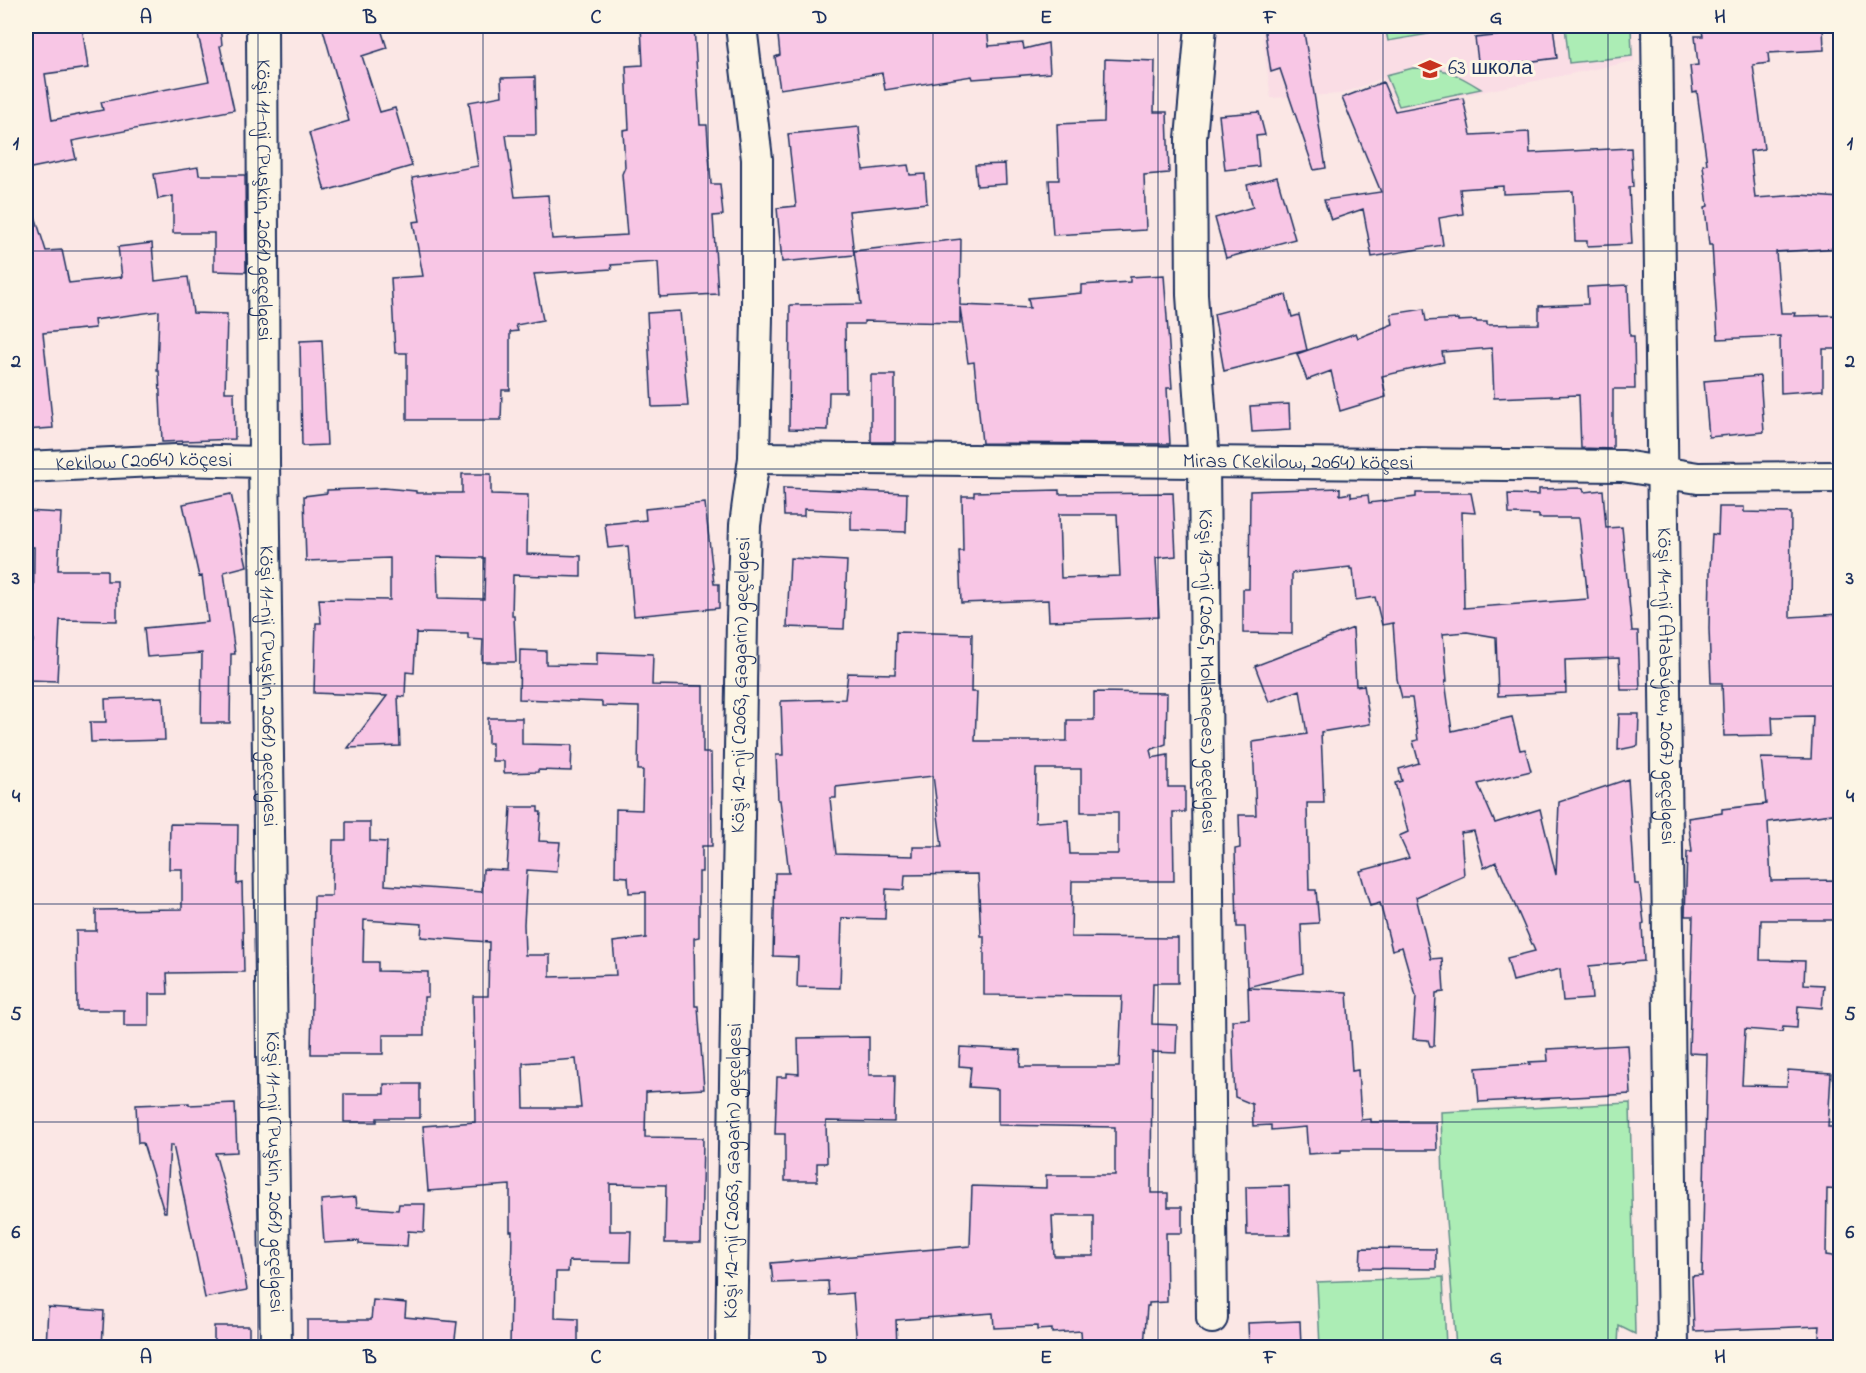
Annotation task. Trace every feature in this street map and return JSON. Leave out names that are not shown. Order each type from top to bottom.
[{"type":"street","name":"Köşi 11-nji (Puşkin, 2061) geçelgesi","points":[[262,26],[264,462],[276,1347]]},
{"type":"street","name":"Köşi 12-nji (2063, Gagarin) geçelgesi","points":[[731,1347],[745,525],[754,458],[758,317],[757,159],[741,26]]},
{"type":"street","name":"Köşi 13-nji (2065, Mollanepes) geçelgesi","points":[[1201,26],[1191,139],[1192,295],[1204,463],[1212,1318]]},
{"type":"street","name":"Köşi 14-nji (Atabaýew, 2067) geçelgesi","points":[[1657,26],[1662,472],[1665,518],[1673,1347]]},
{"type":"street","name":"Miras (Kekilow, 2064) köçesi","points":[[754,458],[1623,465],[1698,478],[1840,477]]},
{"type":"street","name":"Kekilow (2064) köçesi","points":[[26,467],[176,460],[264,462]]},
{"type":"shaded area","name":"63 школа","points":[[1261,26],[1633,26],[1634,61],[1397,109],[1383,78],[1341,94],[1271,98]]},
{"type":"green space","points":[[1385,26],[1427,26],[1429,34],[1388,41]]},
{"type":"green space","points":[[1565,26],[1631,26],[1632,56],[1569,63]]},
{"type":"green space","points":[[1413,68],[1449,72],[1481,89],[1399,106],[1386,75]]},
{"type":"green space","points":[[1630,1103],[1635,1334],[1619,1326],[1618,1345],[1456,1347],[1443,1181],[1441,1112]]},
{"type":"green space","points":[[1443,1277],[1446,1347],[1320,1347],[1317,1282]]},
{"type":"building","points":[[26,26],[38,26],[38,28],[82,26],[88,68],[45,74],[52,120],[103,110],[101,102],[209,81],[196,26],[220,26],[222,45],[220,46],[234,110],[72,141],[76,159],[26,169],[26,106],[29,106],[26,83]]},
{"type":"building","points":[[322,26],[380,26],[387,48],[362,56],[380,112],[395,108],[412,166],[325,191],[309,133],[349,121]]},
{"type":"building","points":[[641,26],[694,26],[700,125],[707,125],[711,184],[720,184],[723,215],[713,216],[718,294],[660,297],[658,262],[611,265],[612,269],[534,274],[543,320],[516,325],[518,331],[510,332],[510,390],[502,390],[501,420],[407,420],[407,353],[395,353],[391,278],[423,276],[413,222],[420,221],[412,178],[478,166],[469,102],[502,96],[501,78],[535,77],[536,135],[506,135],[515,197],[548,195],[552,239],[627,235],[622,174],[625,167],[623,130],[629,129],[626,66],[643,65]]},
{"type":"building","points":[[777,26],[807,26],[808,30],[840,26],[987,26],[989,46],[1023,43],[1024,49],[1048,43],[1050,73],[973,79],[972,76],[885,90],[882,73],[780,89],[775,57],[780,55]]},
{"type":"building","points":[[1264,26],[1303,26],[1326,168],[1314,170],[1280,69],[1271,72]]},
{"type":"building","points":[[1511,26],[1553,26],[1557,58],[1479,68],[1475,38],[1512,34]]},
{"type":"building","points":[[1701,26],[1823,26],[1824,50],[1768,53],[1769,63],[1753,65],[1764,149],[1750,151],[1755,198],[1801,195],[1840,198],[1840,248],[1776,252],[1781,313],[1795,313],[1794,316],[1840,315],[1840,349],[1823,349],[1823,390],[1781,393],[1780,336],[1718,339],[1712,245],[1709,245],[1705,207],[1708,206],[1703,165],[1707,164],[1697,92],[1693,93],[1690,66],[1698,65],[1695,36],[1703,36]]},
{"type":"building","points":[[1105,59],[1155,61],[1154,112],[1167,112],[1169,173],[1144,175],[1146,230],[1053,235],[1049,180],[1059,180],[1057,124],[1104,122]]},
{"type":"building","points":[[1383,82],[1395,111],[1463,98],[1471,135],[1529,132],[1530,153],[1631,148],[1633,187],[1629,187],[1632,244],[1587,246],[1587,241],[1575,241],[1573,191],[1503,194],[1503,186],[1460,189],[1463,214],[1439,218],[1443,245],[1372,257],[1363,209],[1331,220],[1324,200],[1381,192],[1342,98]]},
{"type":"building","points":[[1259,112],[1265,135],[1256,136],[1259,166],[1225,170],[1219,115]]},
{"type":"building","points":[[859,127],[863,170],[908,165],[910,175],[925,174],[927,203],[849,211],[854,255],[782,262],[777,208],[796,206],[788,134]]},
{"type":"building","points":[[1005,164],[1006,184],[977,186],[975,165]]},
{"type":"building","points":[[198,167],[199,175],[245,175],[246,272],[214,271],[214,233],[173,233],[173,196],[158,199],[154,174]]},
{"type":"building","points":[[1277,177],[1295,239],[1226,258],[1215,218],[1253,207],[1247,185]]},
{"type":"building","points":[[30,200],[46,251],[62,250],[69,283],[122,277],[118,247],[152,243],[155,281],[188,277],[193,313],[227,314],[225,392],[234,392],[235,439],[162,442],[159,371],[157,371],[159,311],[94,320],[95,328],[43,333],[53,428],[26,430],[26,201]]},
{"type":"building","points":[[961,239],[960,305],[1030,308],[1028,298],[1081,293],[1081,285],[1130,282],[1130,277],[1164,275],[1172,388],[1167,388],[1170,444],[982,443],[974,362],[968,363],[960,307],[960,323],[864,321],[864,324],[845,324],[846,392],[829,392],[828,430],[789,429],[790,305],[861,304],[854,251]]},
{"type":"building","points":[[1628,285],[1630,336],[1634,336],[1635,389],[1613,389],[1613,449],[1581,448],[1579,395],[1494,398],[1492,348],[1442,352],[1444,362],[1382,376],[1386,397],[1340,411],[1331,371],[1307,380],[1297,354],[1356,333],[1358,338],[1393,324],[1391,314],[1424,309],[1426,321],[1458,319],[1458,321],[1487,322],[1487,325],[1539,324],[1539,306],[1588,304],[1587,287]]},
{"type":"building","points":[[1286,295],[1292,317],[1299,315],[1307,350],[1224,371],[1214,314]]},
{"type":"building","points":[[680,311],[688,406],[652,407],[647,313]]},
{"type":"building","points":[[322,340],[327,445],[302,446],[300,341]]},
{"type":"building","points":[[871,375],[895,375],[895,442],[871,442]]},
{"type":"building","points":[[1760,376],[1764,432],[1709,437],[1704,381]]},
{"type":"building","points":[[1289,404],[1290,430],[1252,432],[1250,406]]},
{"type":"building","points":[[462,474],[491,474],[491,494],[528,495],[527,554],[581,556],[581,577],[513,575],[512,616],[514,616],[516,662],[482,662],[483,640],[468,639],[468,634],[416,633],[414,673],[406,672],[405,697],[398,696],[400,746],[348,748],[387,696],[314,693],[316,623],[321,623],[319,599],[390,600],[390,558],[306,561],[304,496],[327,493],[327,490],[384,488],[416,491],[416,493],[462,493]],"holes":[[[437,557],[485,558],[484,599],[438,598]]]},
{"type":"building","points":[[783,488],[907,493],[906,532],[851,530],[851,511],[804,509],[804,516],[784,516]]},
{"type":"building","points":[[1340,488],[1340,495],[1351,493],[1351,497],[1368,495],[1369,503],[1416,497],[1416,493],[1471,493],[1475,513],[1462,512],[1464,608],[1588,599],[1579,518],[1539,518],[1539,515],[1509,514],[1508,494],[1539,495],[1539,489],[1583,488],[1584,492],[1603,490],[1606,528],[1622,527],[1632,631],[1638,631],[1640,690],[1621,690],[1619,658],[1565,660],[1566,693],[1498,696],[1496,637],[1467,632],[1443,634],[1447,681],[1445,681],[1452,731],[1512,717],[1520,750],[1525,749],[1531,771],[1478,784],[1495,823],[1540,809],[1556,875],[1559,802],[1628,779],[1635,884],[1639,884],[1644,923],[1642,924],[1644,961],[1589,966],[1592,999],[1563,1001],[1560,969],[1513,981],[1507,958],[1535,951],[1496,862],[1484,868],[1474,831],[1461,833],[1464,876],[1416,897],[1431,959],[1442,958],[1444,992],[1436,993],[1434,1046],[1430,1046],[1428,1040],[1413,1039],[1416,996],[1402,947],[1392,950],[1380,903],[1370,906],[1360,871],[1409,858],[1399,836],[1408,832],[1395,783],[1402,781],[1399,769],[1419,763],[1413,741],[1418,740],[1412,698],[1402,698],[1397,679],[1393,623],[1382,625],[1375,597],[1356,600],[1353,569],[1350,567],[1292,573],[1292,634],[1243,633],[1243,589],[1249,589],[1250,491]]},
{"type":"building","points":[[1059,490],[1059,494],[1173,493],[1176,556],[1156,558],[1159,617],[1049,621],[1048,600],[961,603],[959,551],[963,551],[962,496],[974,496],[974,492]],"holes":[[[1059,514],[1117,514],[1120,576],[1061,578]]]},
{"type":"building","points":[[231,494],[247,566],[224,572],[235,654],[231,654],[230,723],[201,723],[202,653],[147,657],[144,628],[208,622],[202,576],[199,577],[183,504]]},
{"type":"building","points":[[705,503],[714,584],[719,584],[719,608],[634,616],[628,546],[608,548],[605,524],[646,520],[645,509]]},
{"type":"building","points":[[1719,507],[1744,507],[1744,512],[1791,513],[1790,617],[1840,614],[1840,813],[1768,822],[1771,881],[1840,880],[1840,920],[1761,920],[1760,960],[1805,961],[1804,984],[1824,985],[1822,1008],[1798,1006],[1797,1028],[1783,1027],[1782,1032],[1745,1029],[1742,1085],[1787,1086],[1788,1070],[1831,1073],[1828,1127],[1840,1127],[1840,1190],[1827,1189],[1826,1255],[1840,1257],[1840,1347],[1818,1347],[1820,1326],[1694,1331],[1692,1276],[1702,1275],[1707,1054],[1689,1053],[1693,916],[1685,916],[1687,852],[1692,852],[1688,818],[1722,813],[1722,809],[1766,804],[1761,758],[1811,759],[1813,716],[1772,717],[1773,735],[1724,736],[1722,683],[1711,683],[1709,629],[1712,534],[1718,535]]},
{"type":"building","points":[[26,511],[61,513],[58,570],[107,570],[107,581],[117,581],[117,621],[60,620],[57,681],[28,680],[30,642],[33,642],[34,547],[26,547]]},
{"type":"building","points":[[790,558],[847,561],[844,629],[787,627]]},
{"type":"building","points":[[1353,628],[1356,686],[1364,685],[1370,724],[1321,732],[1324,803],[1307,803],[1309,890],[1316,890],[1319,923],[1301,924],[1303,973],[1248,987],[1245,927],[1237,927],[1235,849],[1240,848],[1239,815],[1256,815],[1253,742],[1307,734],[1300,690],[1269,702],[1255,666]]},
{"type":"building","points":[[896,632],[972,634],[971,692],[977,692],[975,741],[1067,741],[1067,720],[1094,720],[1094,692],[1167,693],[1166,744],[1150,750],[1152,758],[1168,755],[1168,787],[1185,787],[1185,812],[1173,812],[1174,881],[1072,881],[1071,937],[1178,938],[1178,983],[1153,983],[1152,1024],[1177,1025],[1176,1053],[1152,1052],[1151,1193],[1168,1193],[1168,1207],[1182,1207],[1182,1233],[1166,1233],[1167,1302],[1149,1303],[1147,1306],[1144,1347],[1082,1347],[1081,1331],[1052,1333],[1052,1329],[1037,1330],[1037,1326],[994,1328],[993,1313],[896,1320],[897,1347],[857,1347],[853,1293],[829,1295],[828,1281],[773,1283],[771,1263],[970,1246],[972,1186],[1046,1188],[1046,1175],[1115,1175],[1115,1127],[998,1125],[998,1089],[969,1087],[971,1067],[959,1066],[960,1047],[1021,1050],[1020,1067],[1119,1067],[1122,996],[984,995],[984,936],[981,936],[978,874],[905,875],[904,890],[886,889],[885,919],[842,918],[840,988],[797,987],[798,957],[773,956],[775,873],[789,873],[780,800],[778,800],[776,755],[783,755],[781,701],[845,699],[848,673],[895,674]],"holes":[[[1036,769],[1081,769],[1081,812],[1118,812],[1118,854],[1070,854],[1068,820],[1035,822]],[[933,776],[942,847],[913,847],[913,856],[836,854],[830,798],[836,798],[836,787]],[[1052,1216],[1094,1216],[1094,1256],[1054,1256]]]},
{"type":"building","points":[[520,650],[546,651],[546,664],[597,665],[597,652],[653,654],[652,685],[703,686],[703,753],[711,753],[712,846],[702,846],[702,872],[699,872],[699,937],[694,938],[695,1006],[698,1006],[704,1089],[646,1092],[645,1137],[703,1138],[701,1243],[665,1243],[666,1185],[610,1184],[610,1231],[631,1231],[630,1262],[569,1261],[568,1272],[556,1272],[555,1318],[578,1319],[578,1347],[510,1347],[512,1231],[510,1231],[510,1185],[428,1191],[423,1126],[475,1122],[473,996],[488,996],[489,942],[421,937],[422,924],[364,920],[363,962],[378,962],[378,971],[428,972],[428,997],[424,997],[424,1035],[383,1035],[383,1054],[311,1054],[314,896],[332,896],[333,840],[346,840],[346,822],[370,822],[370,841],[387,842],[385,885],[482,892],[483,869],[507,870],[511,807],[538,807],[538,812],[541,812],[539,841],[560,842],[557,872],[527,870],[525,955],[550,955],[550,977],[616,975],[613,942],[646,938],[646,892],[629,893],[628,877],[615,876],[616,809],[642,810],[643,770],[638,770],[639,707],[602,706],[602,702],[519,699]],"holes":[[[576,1059],[581,1108],[524,1108],[523,1063]]]},
{"type":"building","points":[[163,697],[165,740],[91,742],[90,722],[106,722],[105,699]]},
{"type":"building","points":[[1619,714],[1639,714],[1638,746],[1618,750]]},
{"type":"building","points":[[488,718],[522,718],[522,744],[572,745],[571,771],[538,770],[538,772],[504,773],[504,761],[492,761],[492,743],[488,743]]},
{"type":"building","points":[[170,824],[238,825],[237,884],[242,883],[244,972],[167,973],[168,994],[149,994],[149,1026],[124,1026],[124,1010],[77,1010],[76,931],[96,931],[96,910],[182,909],[182,869],[169,869]]},
{"type":"building","points":[[1248,988],[1347,992],[1352,1071],[1358,1070],[1361,1120],[1436,1122],[1437,1150],[1341,1150],[1341,1152],[1308,1154],[1306,1127],[1271,1130],[1271,1125],[1253,1126],[1252,1104],[1235,1097],[1234,1077],[1232,1020],[1249,1019]]},
{"type":"building","points":[[869,1037],[869,1075],[895,1075],[894,1122],[826,1121],[827,1163],[817,1163],[817,1181],[785,1181],[785,1134],[775,1134],[777,1077],[787,1077],[787,1073],[799,1074],[798,1038]]},
{"type":"building","points":[[1628,1045],[1631,1094],[1479,1102],[1476,1068],[1548,1061],[1547,1049]]},
{"type":"building","points":[[384,1084],[420,1084],[420,1118],[377,1118],[377,1122],[344,1122],[344,1094],[384,1094]]},
{"type":"building","points":[[189,1103],[189,1105],[235,1103],[237,1152],[215,1153],[237,1232],[247,1290],[205,1298],[173,1145],[170,1145],[166,1212],[164,1212],[143,1143],[138,1143],[136,1105]]},
{"type":"building","points":[[1289,1186],[1290,1235],[1247,1235],[1246,1187]]},
{"type":"building","points":[[356,1197],[357,1207],[398,1210],[399,1204],[425,1204],[424,1232],[408,1231],[407,1246],[359,1244],[359,1241],[324,1243],[321,1200]]},
{"type":"building","points":[[1361,1248],[1436,1249],[1436,1269],[1360,1268]]},
{"type":"building","points":[[373,1300],[406,1303],[405,1317],[457,1322],[454,1347],[307,1347],[307,1320],[371,1320]]},
{"type":"building","points":[[48,1307],[104,1311],[102,1347],[46,1347]]},
{"type":"building","points":[[1300,1321],[1301,1347],[1249,1347],[1248,1323]]},
{"type":"building","points":[[214,1326],[249,1326],[249,1347],[214,1347]]},
{"type":"place","name":"63 школа","points":[[1430,69]]}]
